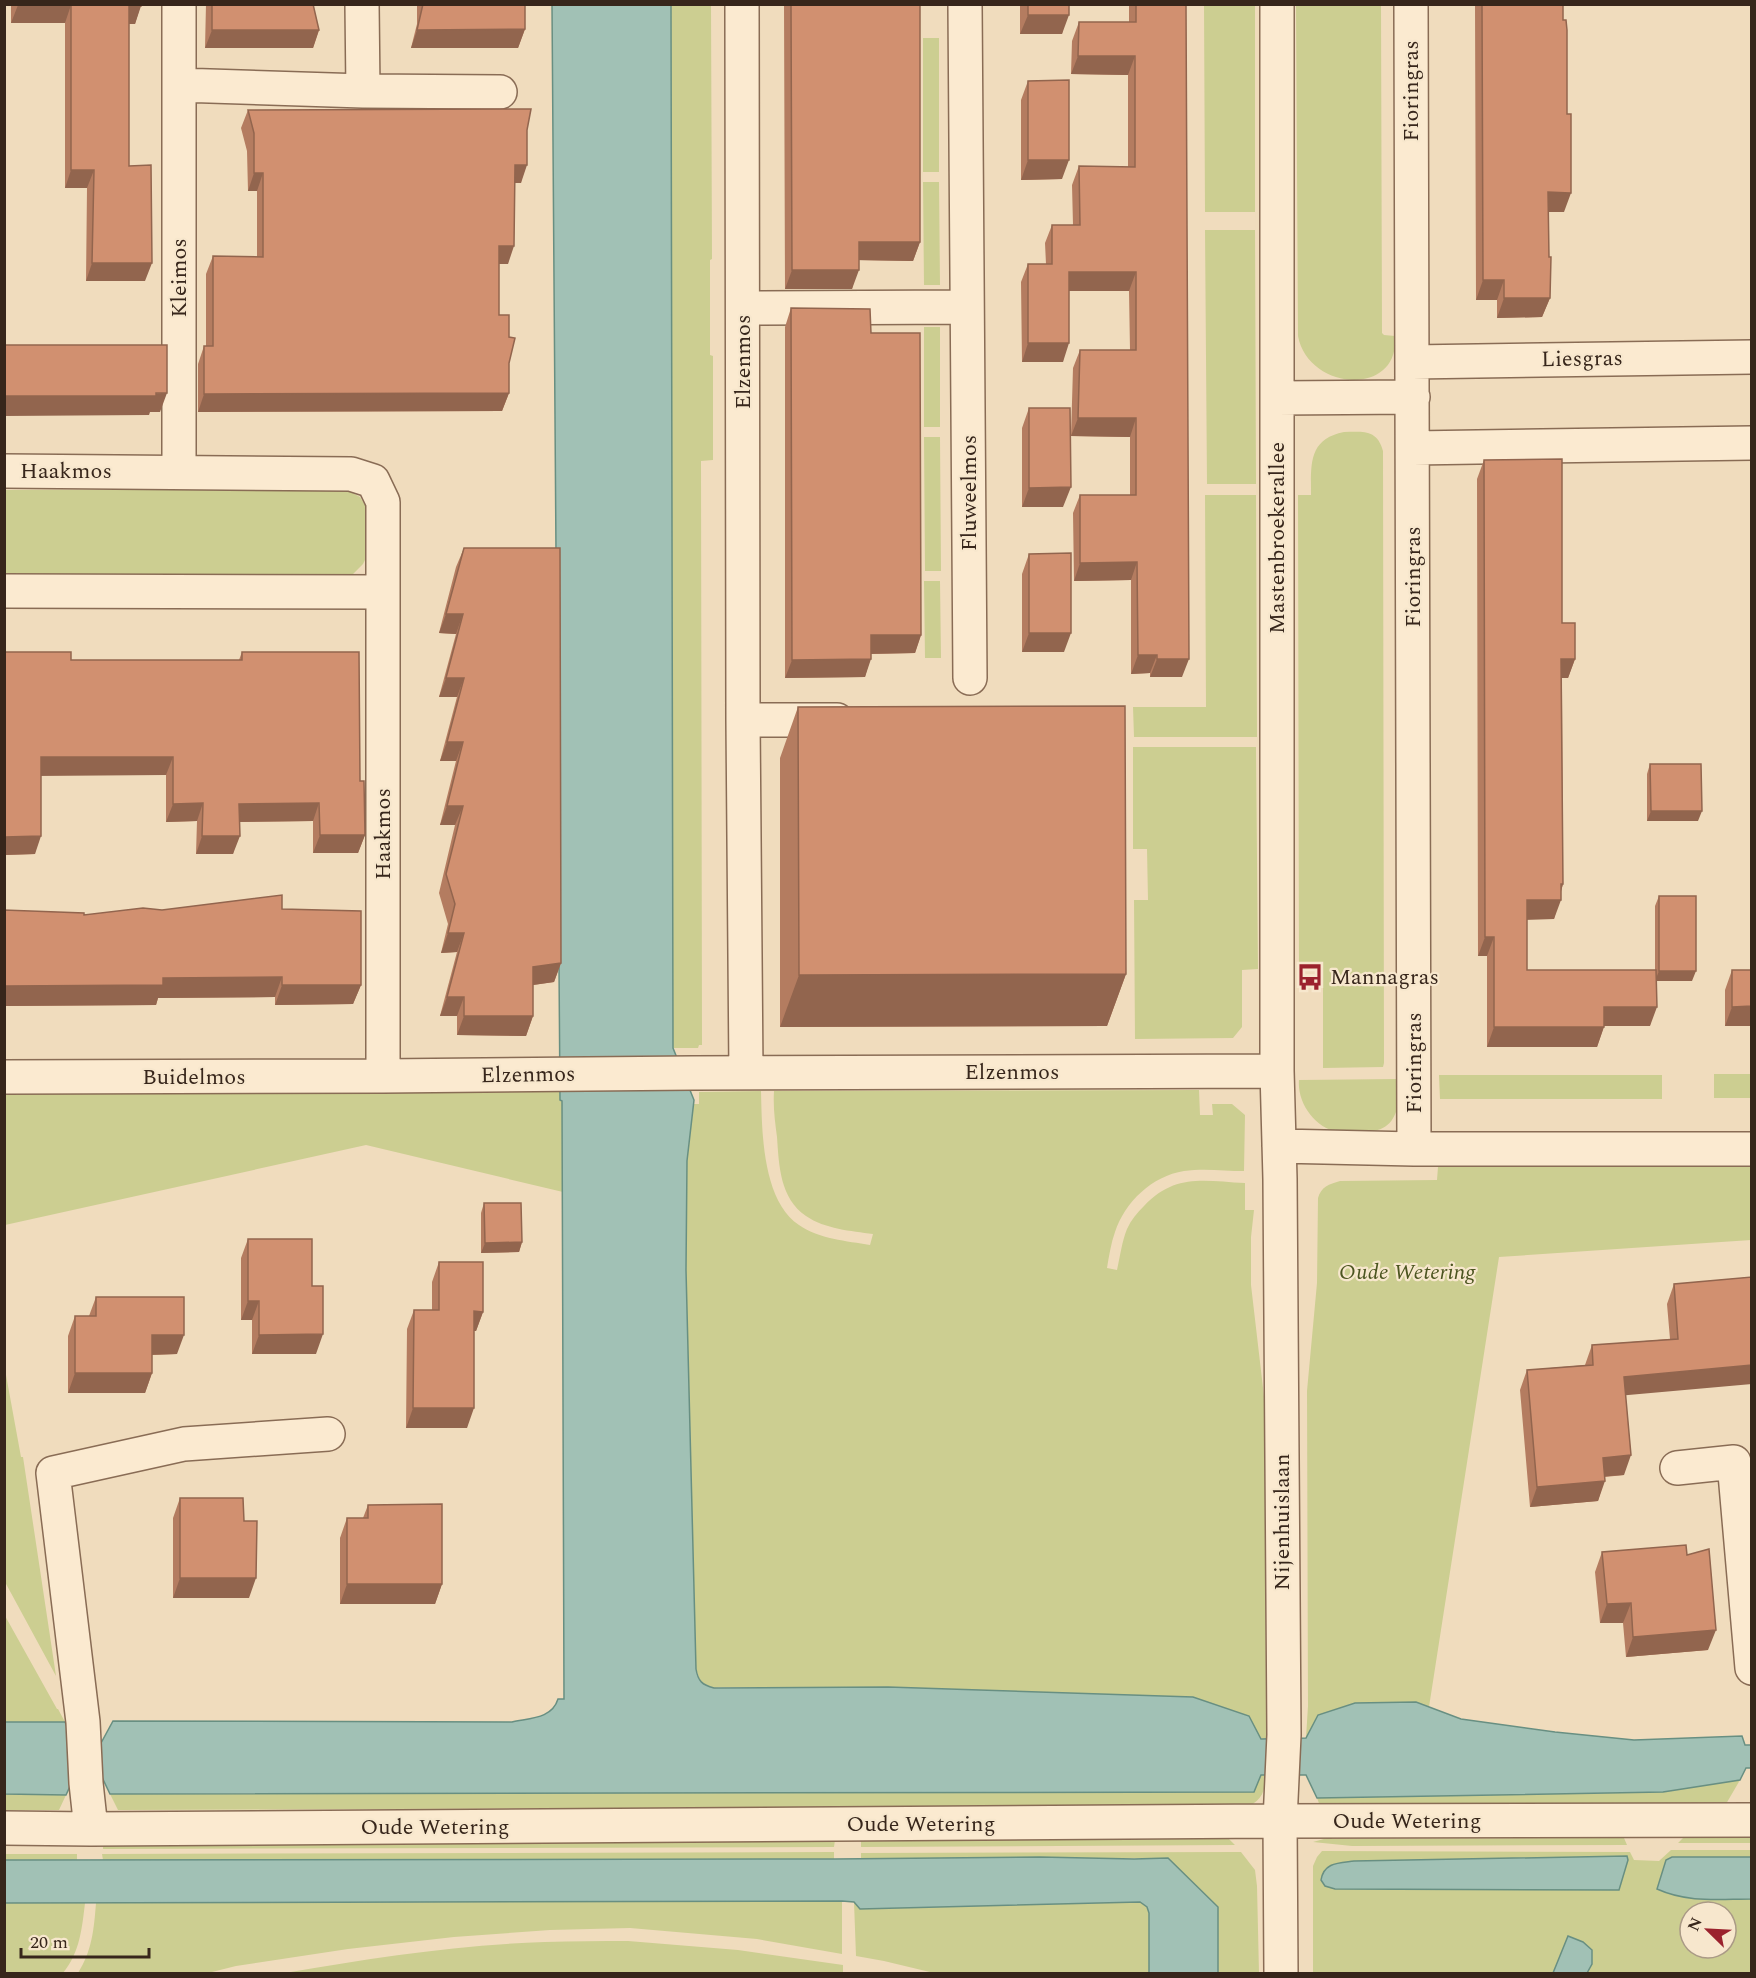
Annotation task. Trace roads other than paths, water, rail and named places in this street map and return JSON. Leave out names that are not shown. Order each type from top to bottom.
[{"type":"street","name":"Kleimos","points":[[179,4],[179,472]]},
{"type":"street","points":[[363,4],[363,91]]},
{"type":"street","name":"Elzenmos","points":[[742,4],[746,1073]]},
{"type":"street","name":"Fluweelmos","points":[[965,4],[970,678]]},
{"type":"street","name":"Mastenbroekerallee","points":[[1277,4],[1277,1071]]},
{"type":"street","name":"Fioringras","points":[[1411,4],[1414,1149]]},
{"type":"street","points":[[179,85],[363,91],[500,92]]},
{"type":"street","points":[[743,308],[967,307]]},
{"type":"street","name":"Liesgras","points":[[1412,362],[1752,357]]},
{"type":"street","points":[[1276,398],[1413,397]]},
{"type":"street","points":[[1413,448],[1752,442]]},
{"type":"street","name":"Haakmos","points":[[4,471],[351,474],[373,481],[383,502],[382,1076]]},
{"type":"street","points":[[4,591],[383,592]]},
{"type":"street","points":[[743,720],[869,720]]},
{"type":"street","name":"Elzenmos","points":[[382,1076],[1277,1071]]},
{"type":"street","name":"Nijenhuislaan","points":[[1277,1071],[1284,1735],[1280,1821],[1281,1974]]},
{"type":"street","name":"Buidelmos","points":[[4,1077],[382,1076]]},
{"type":"street","points":[[1279,1146],[1414,1149],[1752,1149]]},
{"type":"street","points":[[91,1828],[83,1722],[53,1473],[184,1444],[328,1434]]},
{"type":"street","points":[[1677,1468],[1734,1462],[1752,1668]]},
{"type":"street","name":"Oude Wetering","points":[[4,1828],[1752,1820]]},
{"type":"place","name":"Mannagras","points":[[1310,977]]}]
